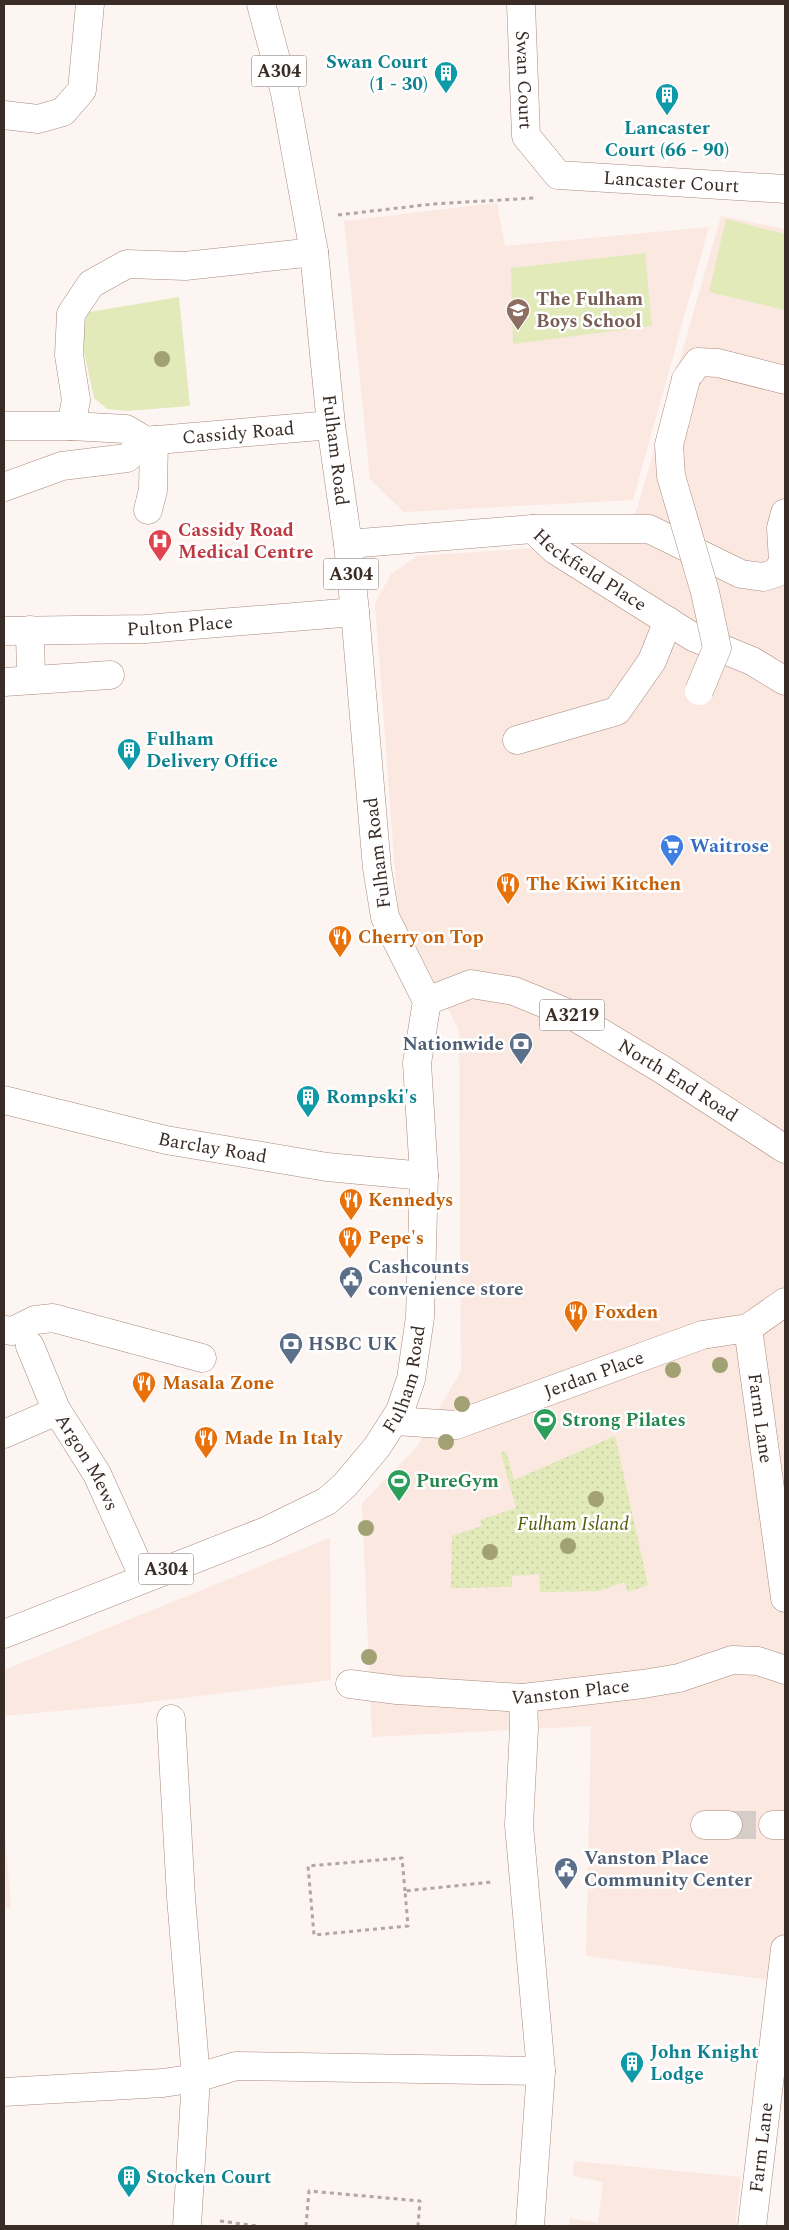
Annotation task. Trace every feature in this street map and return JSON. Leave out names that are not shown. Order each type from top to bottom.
[{"type":"street","points":[[4,115],[38,118],[64,112],[82,90],[90,4]]},
{"type":"street","name":"Fulham Road","points":[[4,1634],[266,1531],[326,1501],[361,1467],[395,1421],[412,1379],[420,1317],[424,1176],[417,1063],[427,1001],[385,917],[377,868],[348,544],[331,425],[314,252],[285,93],[261,4]]},
{"type":"street","name":"Swan Court","points":[[520,4],[526,136],[558,175]]},
{"type":"street","name":"Lancaster Court","points":[[558,175],[785,189]]},
{"type":"street","points":[[71,426],[76,400],[69,355],[71,314],[91,284],[127,264],[185,266],[314,252]]},
{"type":"street","points":[[699,691],[717,648],[705,592],[671,476],[669,445],[686,379],[698,362],[718,363],[785,380]]},
{"type":"street","name":"Cassidy Road","points":[[150,440],[331,425]]},
{"type":"street","points":[[4,426],[71,426],[126,429],[150,440]]},
{"type":"street","points":[[4,487],[62,466],[127,458],[150,440]]},
{"type":"street","points":[[148,510],[153,490],[150,440]]},
{"type":"street","points":[[534,529],[649,529],[741,574],[763,577],[776,573],[783,562],[781,528],[785,513]]},
{"type":"street","name":"Heckfield Place","points":[[348,544],[534,529],[555,550],[693,637],[752,661],[785,681]]},
{"type":"street","name":"Pulton Place","points":[[17,630],[145,629],[355,612]]},
{"type":"street","points":[[517,740],[617,711],[652,661],[668,621]]},
{"type":"street","points":[[17,630],[31,680]]},
{"type":"street","points":[[4,682],[110,675]]},
{"type":"street","name":"North End Road","points":[[427,1001],[471,984],[514,991],[551,1006],[570,1014],[640,1056],[785,1149]]},
{"type":"street","name":"Barclay Road","points":[[4,1100],[176,1142],[327,1167],[424,1176]]},
{"type":"street","name":"Jerdan Place","points":[[395,1421],[456,1425],[702,1335],[748,1328],[779,1305]]},
{"type":"street","points":[[4,1330],[12,1332],[35,1320],[53,1318],[202,1358]]},
{"type":"street","name":"Farm Lane","points":[[748,1328],[785,1598]]},
{"type":"street","name":"Argon Mews","points":[[30,1346],[57,1411],[97,1474],[144,1578]]},
{"type":"street","points":[[4,1434],[57,1411]]},
{"type":"street","name":"Vanston Place","points":[[350,1684],[397,1690],[523,1698],[679,1678],[732,1660],[758,1661],[785,1670]]},
{"type":"street","points":[[523,1698],[524,1729],[519,1825],[522,1879],[541,2071],[530,2226]]},
{"type":"street","points":[[171,1719],[181,1897],[196,2078],[187,2226]]},
{"type":"street","name":"Farm Lane","points":[[752,2226],[785,1949]]},
{"type":"street","points":[[4,2092],[163,2083],[196,2078],[236,2066],[541,2071]]},
{"type":"path","points":[[308,218],[433,204],[535,198],[558,175]]},
{"type":"path","points":[[402,1858],[405,1890],[408,1926],[314,1935],[308,1866],[402,1858]]},
{"type":"path","points":[[405,1890],[522,1879]]},
{"type":"path","points":[[306,2226],[309,2191],[420,2201],[418,2226]]},
{"type":"shaded area","name":"The Fulham Boys School","points":[[497,203],[505,246],[709,227],[633,500],[404,512],[370,479],[344,221]]},
{"type":"shaded area","points":[[721,216],[785,229],[785,1982],[586,1956],[591,1726],[372,1737],[362,1503],[416,1448],[461,1371],[459,1030],[398,911],[375,604],[391,574],[417,556],[622,542],[638,506]]},
{"type":"shaded area","points":[[330,1538],[331,1680],[133,1704],[4,1716],[4,1670]]},
{"type":"shaded area","points":[[4,1821],[11,1908],[4,1909]]},
{"type":"shaded area","points":[[574,2161],[741,2177],[735,2226],[569,2226],[570,2218],[598,2223],[603,2182],[573,2176]]},
{"type":"green space","points":[[726,219],[785,234],[785,310],[709,292]]},
{"type":"green space","points":[[645,253],[652,326],[513,344],[511,268]]},
{"type":"green space","points":[[179,297],[190,406],[127,411],[107,409],[94,398],[80,333],[89,312]]},
{"type":"green space","name":"Fulham Island","points":[[615,1436],[648,1585],[628,1592],[624,1582],[599,1591],[540,1592],[539,1574],[512,1576],[512,1587],[451,1588],[452,1536],[482,1526],[480,1520],[516,1508],[501,1453],[506,1451],[514,1480]]},
{"type":"tunnel","points":[[728,1825],[773,1825]]},
{"type":"place","name":"Swan Court (1 - 30)","points":[[446,94]]},
{"type":"place","name":"Lancaster Court (66 - 90)","points":[[667,116]]},
{"type":"place","name":"The Fulham Boys School","points":[[518,331]]},
{"type":"place","name":"Cassidy Road Medical Centre","points":[[160,562]]},
{"type":"place","name":"Fulham Delivery Office","points":[[129,771]]},
{"type":"place","name":"Waitrose","points":[[672,867]]},
{"type":"place","name":"The Kiwi Kitchen","points":[[508,905]]},
{"type":"place","name":"Cherry on Top","points":[[340,958]]},
{"type":"place","name":"Nationwide","points":[[521,1065]]},
{"type":"place","name":"Rompski's","points":[[308,1118]]},
{"type":"place","name":"Kennedys","points":[[351,1221]]},
{"type":"place","name":"Pepe's","points":[[350,1259]]},
{"type":"place","name":"Cashcounts convenience store","points":[[351,1299]]},
{"type":"place","name":"Foxden","points":[[576,1333]]},
{"type":"place","name":"HSBC UK","points":[[291,1365]]},
{"type":"place","name":"Masala Zone","points":[[144,1404]]},
{"type":"place","name":"Strong Pilates","points":[[545,1441]]},
{"type":"place","name":"Made In Italy","points":[[206,1459]]},
{"type":"place","name":"PureGym","points":[[399,1502]]},
{"type":"place","name":"Vanston Place Community Center","points":[[566,1890]]},
{"type":"place","name":"John Knight Lodge","points":[[632,2084]]},
{"type":"place","name":"Stocken Court","points":[[129,2198]]}]
